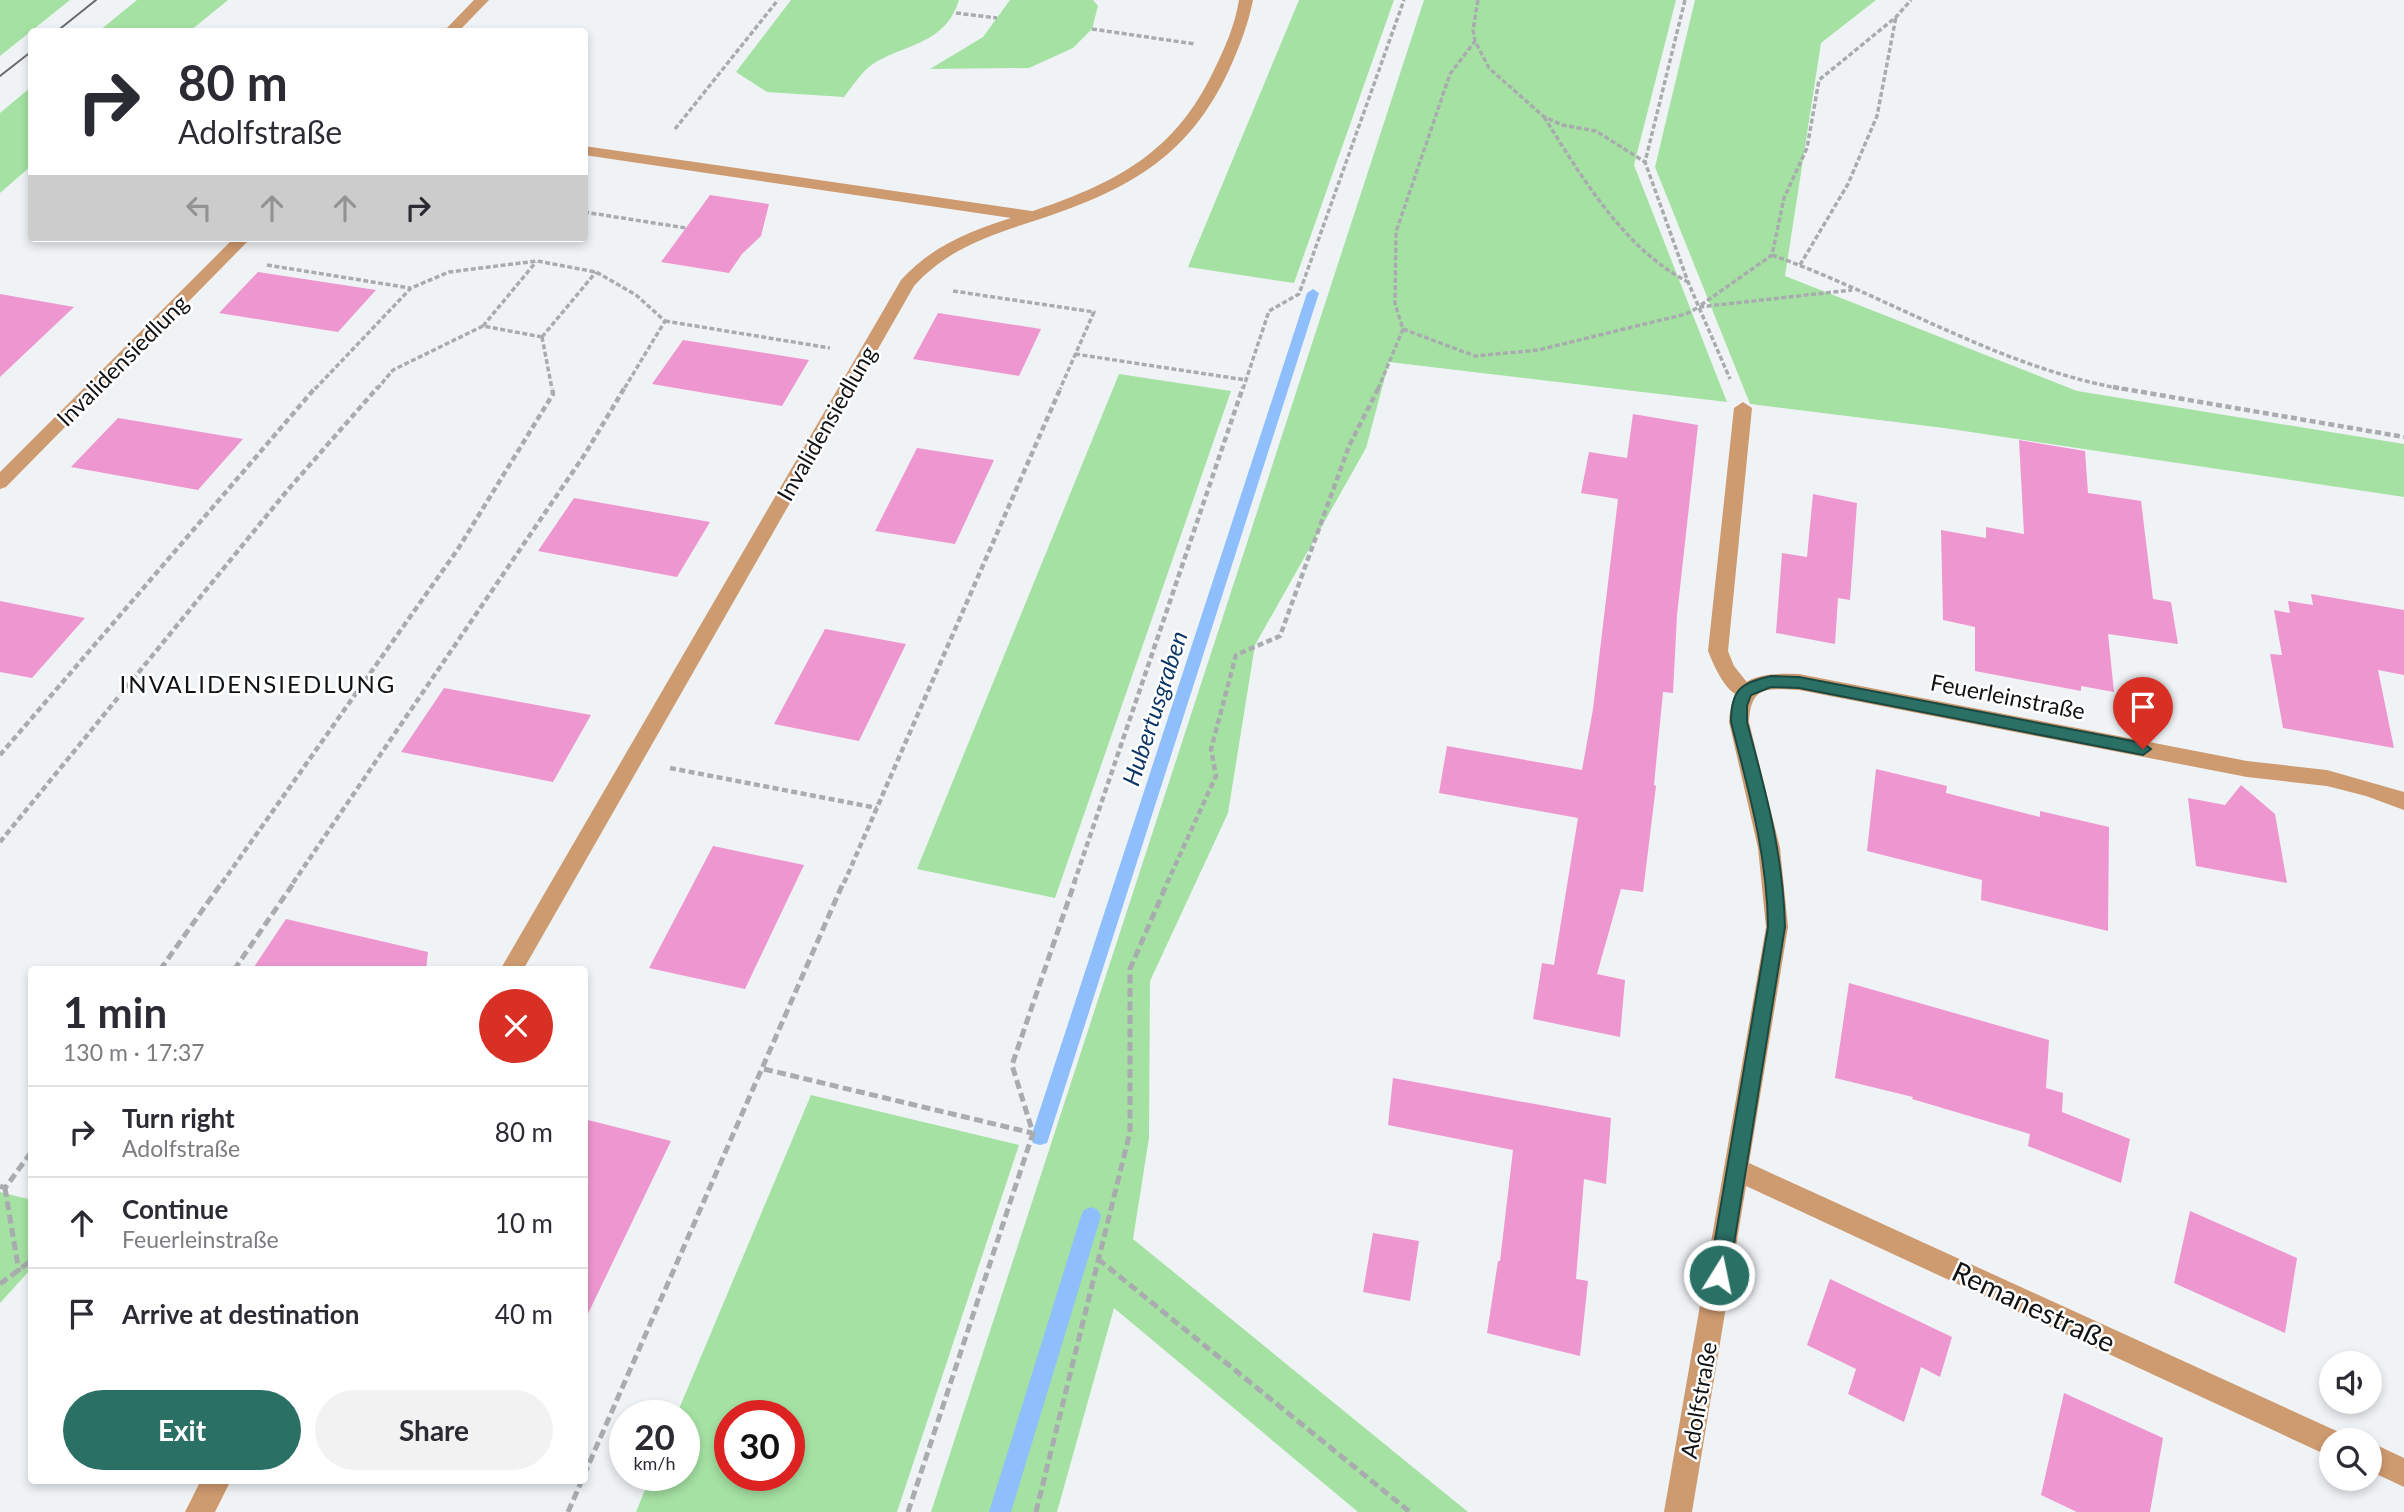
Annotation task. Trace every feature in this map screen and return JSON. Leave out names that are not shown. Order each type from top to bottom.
[{"type":"street","points":[[454,28],[482,0]]},
{"type":"street","name":"Invalidensiedlung","points":[[512,966],[907,284],[937,253],[966,239],[1087,197],[1163,155],[1194,122],[1232,49],[1246,0]]},
{"type":"street","points":[[588,151],[1032,216]]},
{"type":"street","name":"Invalidensiedlung","points":[[0,483],[239,242]]},
{"type":"street","points":[[1743,408],[1717,651],[1726,670],[1744,691]]},
{"type":"street","name":"Feuerleinstraße","points":[[1744,691],[1771,681],[1799,682],[2246,769],[2275,770],[2348,783],[2373,788],[2404,801]]},
{"type":"street","name":"Adolfstraße","points":[[1678,1512],[1777,927],[1776,880],[1769,837],[1739,722],[1739,706],[1744,691]]},
{"type":"street","name":"Remanestraße","points":[[1737,1170],[2319,1437]]},
{"type":"street","points":[[2382,1462],[2404,1473]]},
{"type":"street","points":[[199,1512],[215,1484]]},
{"type":"path","points":[[698,101],[778,0]]},
{"type":"path","points":[[908,1512],[1033,1133],[1012,1065],[1269,311],[1299,294],[1404,0]]},
{"type":"path","points":[[1478,0],[1473,30],[1475,41],[1489,68],[1543,116],[1562,125],[1596,131],[1645,162]]},
{"type":"path","points":[[1685,0],[1645,162],[1688,282],[1743,408]]},
{"type":"path","points":[[1403,328],[1475,356],[1538,351],[1686,314],[1699,307],[1772,256],[1784,198],[1807,148],[1819,80],[1896,17],[1911,0]]},
{"type":"path","points":[[956,13],[997,18]]},
{"type":"path","points":[[1800,265],[1848,184],[1877,116],[1896,17]]},
{"type":"path","points":[[1092,29],[1232,49]]},
{"type":"path","points":[[1036,1512],[1130,1132],[1130,969],[1193,822],[1216,776],[1211,748],[1236,655],[1280,636],[1349,446],[1391,362],[1403,328],[1395,304],[1396,232],[1450,74],[1475,41]]},
{"type":"path","points":[[1543,116],[1573,164],[1640,249],[1674,277],[1688,282]]},
{"type":"path","points":[[588,213],[686,228]]},
{"type":"path","points":[[1772,256],[1800,265],[1962,339],[2079,381],[2404,437]]},
{"type":"path","points":[[223,258],[411,288]]},
{"type":"path","points":[[0,842],[286,492],[393,370],[483,326],[537,261]]},
{"type":"path","points":[[0,755],[334,366],[411,288],[449,272],[537,261],[596,272],[636,295],[665,321],[866,354]]},
{"type":"path","points":[[542,337],[596,272]]},
{"type":"path","points":[[588,1466],[1094,312],[907,284]]},
{"type":"path","points":[[1699,307],[1853,289]]},
{"type":"path","points":[[237,966],[585,454],[665,321]]},
{"type":"path","points":[[483,326],[542,337]]},
{"type":"path","points":[[163,966],[474,525],[553,394],[542,337]]},
{"type":"path","points":[[1075,354],[1246,380]]},
{"type":"path","points":[[631,760],[877,808]]},
{"type":"path","points":[[764,1069],[1033,1133]]},
{"type":"path","points":[[19,1272],[3,1187],[28,1156]]},
{"type":"path","points":[[1098,1259],[1410,1512]]},
{"type":"path","points":[[0,1284],[28,1264]]},
{"type":"path","points":[[568,1512],[580,1484]]},
{"type":"green space","points":[[0,0],[70,0],[35,28],[28,28],[28,34],[0,56]]},
{"type":"green space","points":[[137,0],[228,0],[194,28],[103,28]]},
{"type":"green space","points":[[791,0],[959,0],[953,15],[944,26],[923,41],[873,64],[844,97],[767,92],[736,72]]},
{"type":"green space","points":[[1010,0],[1093,0],[1098,6],[1092,29],[1073,48],[1029,68],[930,69],[983,37]]},
{"type":"green space","points":[[1299,0],[1394,0],[1294,283],[1188,267]]},
{"type":"green space","points":[[1424,0],[1676,0],[1634,165],[1727,402],[1389,362],[1366,448],[1255,645],[1228,813],[1150,981],[1149,1138],[1133,1239],[1468,1512],[1358,1512],[1114,1308],[1057,1512],[931,1512]]},
{"type":"green space","points":[[1695,0],[1876,0],[1821,43],[1785,276],[2077,391],[2404,444],[2404,497],[1944,428],[1750,404],[1655,167]]},
{"type":"green space","points":[[28,90],[28,169],[0,193],[0,113]]},
{"type":"green space","points":[[1119,374],[1231,391],[1055,898],[917,869]]},
{"type":"green space","points":[[811,1095],[1019,1145],[897,1512],[636,1512],[645,1491],[700,1491],[700,1400],[683,1400]]},
{"type":"green space","points":[[0,1192],[28,1199],[28,1272],[0,1303]]},
{"type":"building","points":[[710,195],[769,204],[761,236],[742,254],[729,273],[661,262]]},
{"type":"building","points":[[258,272],[376,290],[338,332],[219,313]]},
{"type":"building","points":[[0,294],[74,307],[0,377]]},
{"type":"building","points":[[938,313],[1041,329],[1019,376],[913,359]]},
{"type":"building","points":[[683,340],[809,360],[782,406],[652,384]]},
{"type":"building","points":[[1633,414],[1698,425],[1677,615],[1673,693],[1663,692],[1656,786],[1643,892],[1621,889],[1597,974],[1625,980],[1620,1037],[1533,1019],[1542,963],[1554,965],[1578,818],[1439,793],[1447,746],[1582,770],[1593,709],[1618,499],[1581,493],[1589,452],[1627,458]]},
{"type":"building","points":[[118,418],[243,439],[198,490],[71,467]]},
{"type":"building","points":[[2019,440],[2085,451],[2088,493],[2141,501],[2153,599],[2171,602],[2178,644],[2108,634],[2114,692],[2081,686],[2081,691],[1975,671],[1975,627],[1943,620],[1941,530],[1986,538],[1986,527],[2024,534]]},
{"type":"building","points":[[917,448],[994,460],[955,544],[875,531]]},
{"type":"building","points":[[1813,494],[1857,503],[1850,600],[1838,598],[1835,644],[1776,633],[1782,553],[1807,557]]},
{"type":"building","points":[[574,498],[710,522],[677,577],[538,551]]},
{"type":"building","points":[[2311,594],[2404,610],[2404,675],[2378,670],[2394,748],[2283,728],[2270,654],[2282,655],[2274,610],[2290,613],[2288,601],[2313,605]]},
{"type":"building","points":[[0,601],[85,618],[32,678],[0,672]]},
{"type":"building","points":[[825,629],[906,644],[859,741],[774,724]]},
{"type":"building","points":[[444,688],[591,715],[553,782],[401,752]]},
{"type":"building","points":[[1876,769],[1947,786],[1946,793],[2040,817],[2040,811],[2109,827],[2108,931],[1981,900],[1982,880],[1867,851]]},
{"type":"building","points":[[2241,785],[2275,814],[2287,883],[2196,866],[2188,798],[2225,805]]},
{"type":"building","points":[[713,846],[804,865],[745,989],[649,968]]},
{"type":"building","points":[[286,919],[428,952],[426,966],[255,966]]},
{"type":"building","points":[[1849,983],[2049,1040],[2046,1088],[2063,1093],[2062,1112],[2130,1139],[2121,1183],[2028,1146],[2030,1134],[1912,1099],[1913,1097],[1835,1078]]},
{"type":"building","points":[[1393,1078],[1611,1118],[1606,1184],[1584,1179],[1576,1279],[1588,1281],[1580,1356],[1487,1333],[1500,1261],[1513,1150],[1388,1125]]},
{"type":"building","points":[[588,1120],[671,1141],[588,1314]]},
{"type":"building","points":[[2190,1211],[2297,1258],[2285,1333],[2174,1283]]},
{"type":"building","points":[[1373,1233],[1419,1241],[1410,1301],[1363,1292]]},
{"type":"building","points":[[1830,1279],[1952,1337],[1940,1377],[1921,1367],[1904,1422],[1848,1394],[1856,1369],[1807,1345]]},
{"type":"building","points":[[2064,1393],[2163,1438],[2150,1512],[2077,1512],[2041,1495]]},
{"type":"waterway","name":"Hubertusgraben","points":[[1040,1137],[1313,293]]},
{"type":"waterway","points":[[1000,1512],[1091,1216]]},
{"type":"tram line","points":[[61,28],[96,0]]},
{"type":"tram line","points":[[0,76],[28,54]]},
{"type":"district","name":"INVALIDENSIEDLUNG","points":[[258,683]]},
{"type":"route","points":[[1719,1275],[1777,927],[1776,880],[1769,837],[1739,722],[1739,706],[1744,691],[1771,681],[1799,682],[2143,749]]}]
